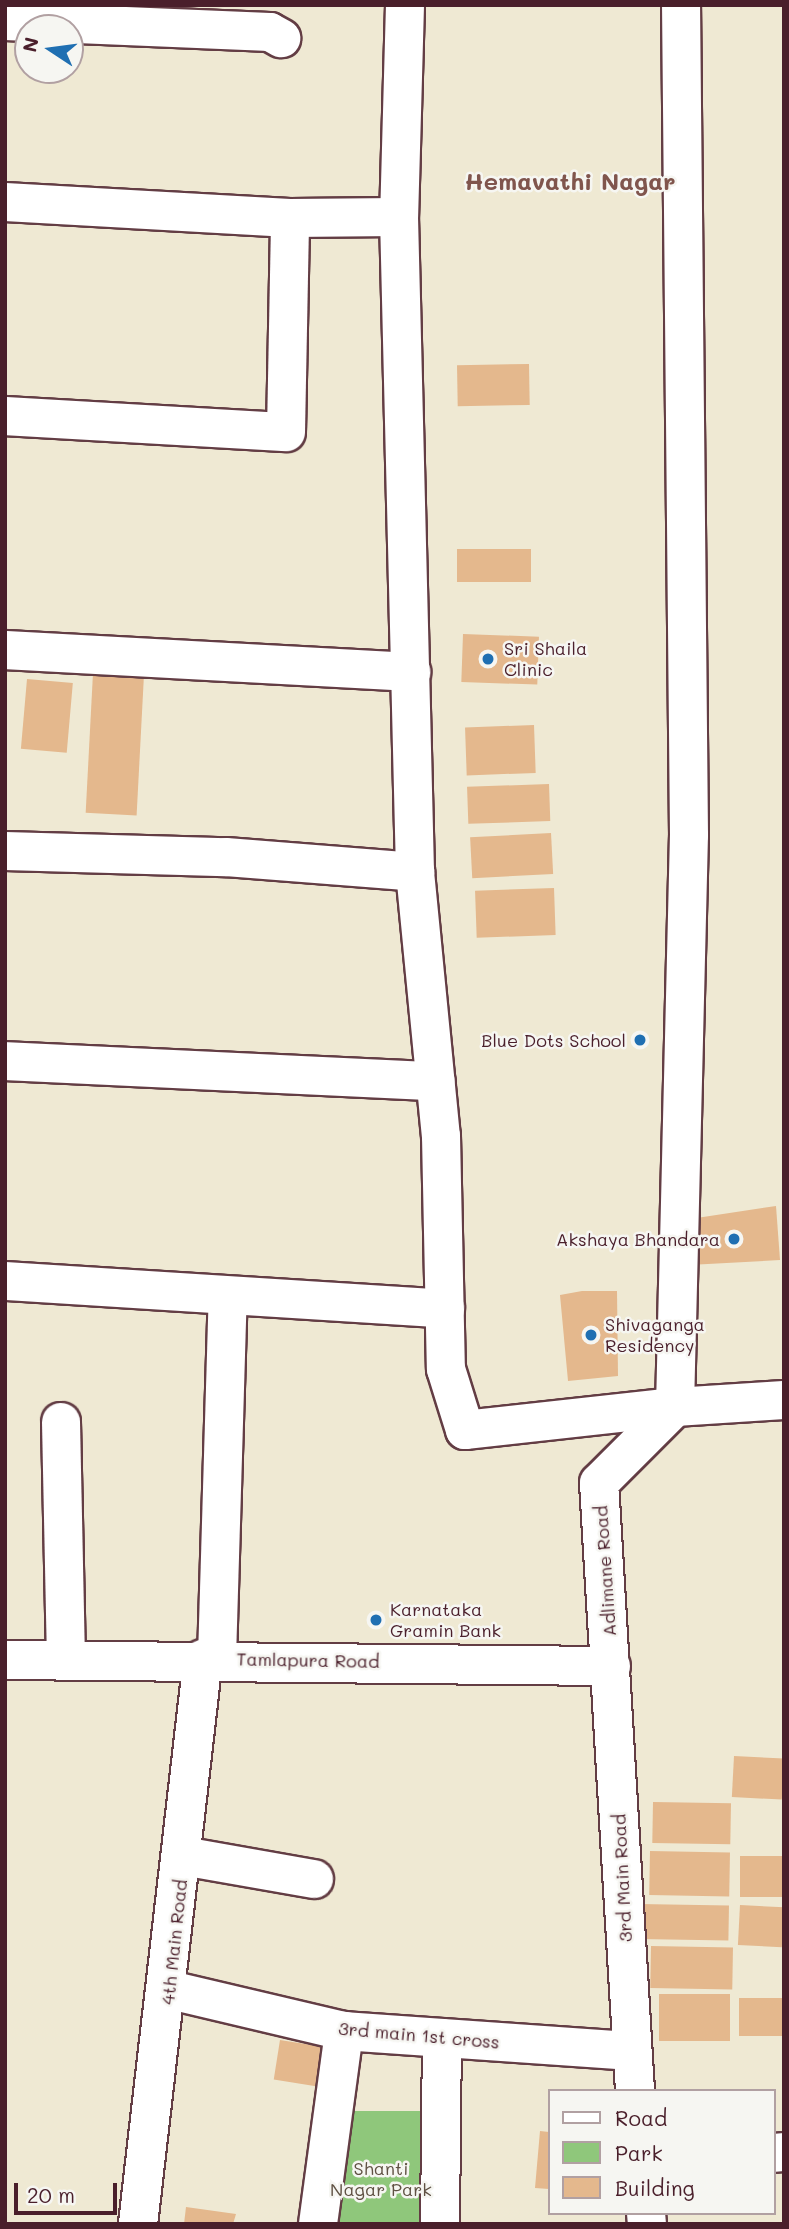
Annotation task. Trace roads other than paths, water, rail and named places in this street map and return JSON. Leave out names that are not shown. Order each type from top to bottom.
[{"type":"street","points":[[405,5],[399,216],[415,872],[436,1081],[446,1369],[465,1430],[675,1407],[784,1400]]},
{"type":"street","points":[[675,1407],[689,835],[681,5]]},
{"type":"street","points":[[9,16],[201,16],[281,38]]},
{"type":"street","points":[[5,202],[290,218],[399,216]]},
{"type":"street","points":[[5,416],[286,432],[290,218]]},
{"type":"street","points":[[5,650],[411,672]]},
{"type":"street","points":[[5,851],[226,857],[415,872]]},
{"type":"street","points":[[5,1060],[436,1081]]},
{"type":"street","points":[[5,1281],[445,1309]]},
{"type":"street","name":"4th Main Road","points":[[138,2224],[170,1990],[183,1856],[210,1658],[228,1296]]},
{"type":"street","name":"Adlimane Road","points":[[611,1665],[599,1483],[675,1407]]},
{"type":"street","points":[[61,1422],[66,1659]]},
{"type":"street","name":"Tamlapura Road","points":[[5,1660],[210,1658],[611,1665]]},
{"type":"street","name":"3rd Main Road","points":[[611,1665],[635,2089]]},
{"type":"street","points":[[183,1856],[314,1879]]},
{"type":"street","name":"3rd main 1st cross","points":[[170,1990],[344,2031],[631,2052]]},
{"type":"street","points":[[318,2224],[344,2031]]},
{"type":"street","points":[[440,2224],[442,2038]]},
{"type":"place","name":"Sri Shaila Clinic","points":[[488,659]]},
{"type":"place","name":"Blue Dots School","points":[[640,1040]]},
{"type":"place","name":"Akshaya Bhandara","points":[[734,1239]]},
{"type":"place","name":"Shivaganga Residency","points":[[591,1335]]},
{"type":"place","name":"Karnataka Gramin Bank","points":[[376,1620]]},
{"type":"district","name":"Hemavathi Nagar","points":[[570,181]]},
{"type":"park label","name":"Shanti Nagar Park","points":[[381,2179]]}]
